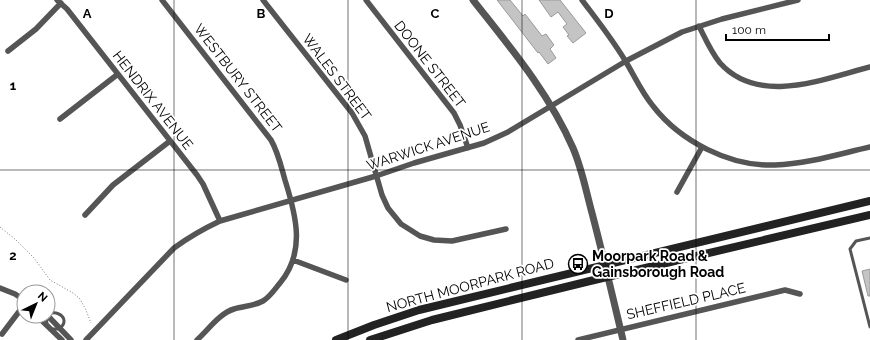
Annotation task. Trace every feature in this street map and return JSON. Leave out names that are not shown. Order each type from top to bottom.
[{"type":"main road","name":"NORTH MOORPARK ROAD","points":[[336,340],[419,310],[870,201]]},
{"type":"main road","name":"NORTH MOORPARK ROAD","points":[[370,340],[432,320],[870,215]]},
{"type":"street","name":"WESTBURY STREET","points":[[162,0],[272,140],[292,200],[297,234],[296,253],[288,274],[276,289],[264,300],[251,306],[231,310],[216,321],[197,340]]},
{"type":"street","name":"WALES STREET","points":[[263,0],[352,113],[365,136],[376,176],[388,208],[395,218],[410,231],[434,240],[452,241],[506,229]]},
{"type":"street","name":"DOONE STREET","points":[[366,0],[454,113],[468,148]]},
{"type":"street","points":[[473,0],[512,49],[552,106],[566,134],[579,165],[606,264],[623,340]]},
{"type":"street","points":[[582,0],[626,61],[641,88],[661,116],[689,140],[702,147],[734,159],[755,164],[773,166],[807,162],[870,147]]},
{"type":"street","name":"WARWICK AVENUE","points":[[86,340],[174,248],[188,238],[220,221],[376,176],[414,163],[484,144],[508,132],[626,61],[682,32],[699,26],[798,0]]},
{"type":"street","points":[[8,51],[36,29],[59,1]]},
{"type":"street","name":"HENDRIX AVENUE","points":[[59,1],[118,74],[203,184],[220,221]]},
{"type":"street","points":[[699,26],[719,62],[732,74],[751,84],[763,86],[790,86],[870,67]]},
{"type":"street","points":[[60,119],[118,74]]},
{"type":"street","points":[[85,215],[113,185],[170,141]]},
{"type":"street","points":[[677,192],[702,147]]},
{"type":"street","points":[[293,260],[346,280]]},
{"type":"street","points":[[0,288],[16,296]]},
{"type":"street","name":"SHEFFIELD PLACE","points":[[578,340],[785,290],[800,294]]},
{"type":"street","points":[[2,334],[16,316]]},
{"type":"street","points":[[46,324],[62,340]]},
{"type":"street","points":[[56,324],[71,340]]},
{"type":"lane","points":[[870,238],[856,241],[850,249],[870,327]]},
{"type":"lane","points":[[48,324],[50,328],[57,330],[60,328],[64,322],[61,314],[56,313]]},
{"type":"path","points":[[0,227],[34,258],[50,280],[80,299],[91,322]]},
{"type":"building","points":[[497,0],[510,0],[523,16],[525,14],[542,36],[546,34],[554,45],[550,49],[556,58],[548,64]]},
{"type":"building","points":[[539,0],[560,0],[586,33],[573,43],[567,36],[569,35],[563,27],[567,24],[558,12],[551,17]]},
{"type":"building","points":[[870,269],[870,296],[868,296],[862,271]]},
{"type":"place","name":"Moorpark Road & Gainsborough Road","points":[[578,264]]}]
